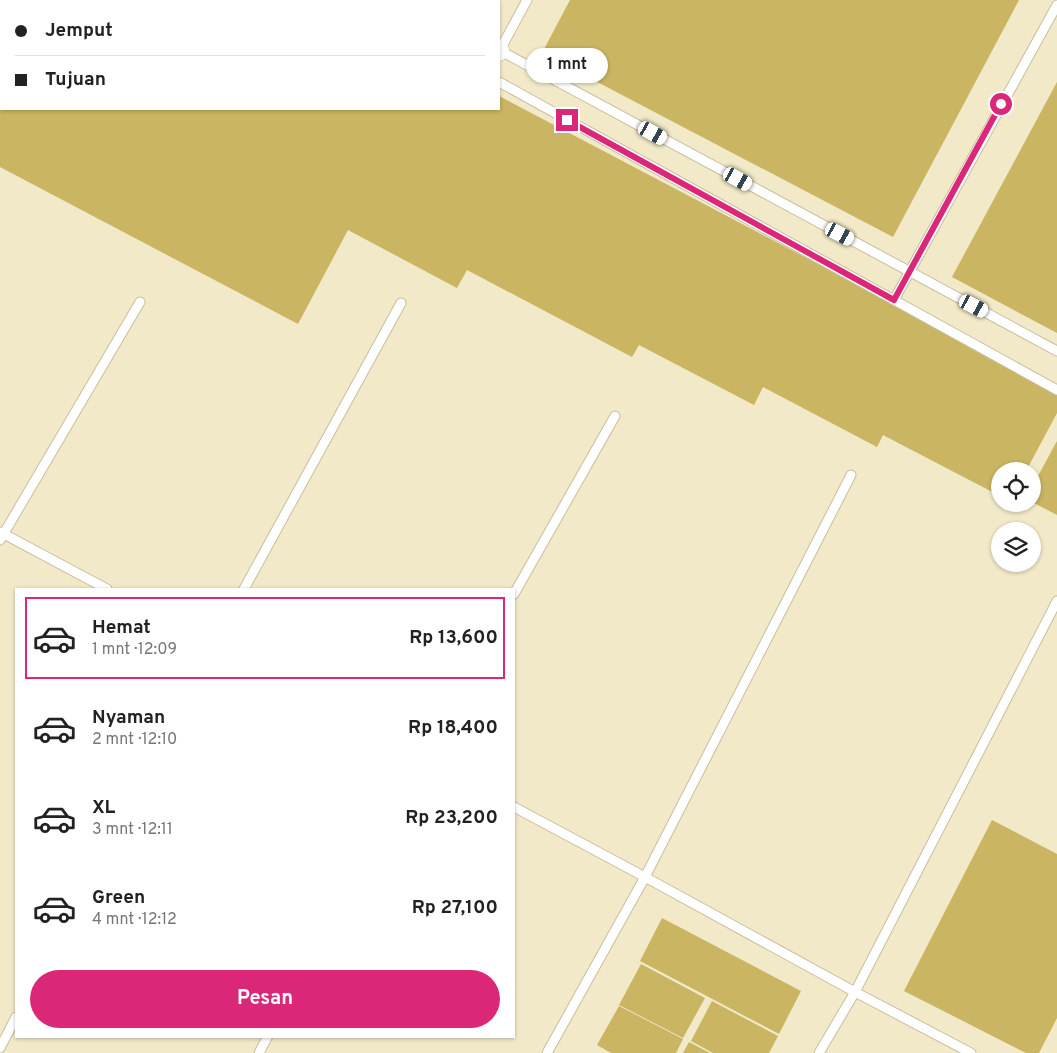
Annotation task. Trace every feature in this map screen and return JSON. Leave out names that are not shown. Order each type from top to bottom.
[{"type":"lane","points":[[500,49],[527,0]]},
{"type":"lane","points":[[894,300],[908,271],[1057,5]]},
{"type":"lane","points":[[500,52],[1057,351]]},
{"type":"lane","points":[[500,83],[1057,390]]},
{"type":"lane","points":[[105,588],[1,535],[140,302]]},
{"type":"lane","points":[[245,588],[401,303]]},
{"type":"lane","points":[[515,592],[615,416]]},
{"type":"lane","points":[[547,1053],[645,877],[851,475]]},
{"type":"lane","points":[[819,1053],[854,992],[1057,601]]},
{"type":"lane","points":[[515,807],[854,992],[971,1053]]},
{"type":"lane","points":[[0,1048],[15,1019]]},
{"type":"lane","points":[[259,1053],[267,1038]]},
{"type":"building","points":[[570,0],[1019,0],[893,237],[542,53]]},
{"type":"building","points":[[1057,82],[1057,333],[952,277]]},
{"type":"building","points":[[500,97],[1057,390],[1057,413],[1031,462],[991,462],[991,491],[883,435],[877,447],[763,387],[754,405],[639,345],[632,357],[467,270],[457,288],[348,230],[298,324],[0,167],[0,110],[500,110]]},
{"type":"building","points":[[1057,441],[1057,515],[1041,507],[1041,470]]},
{"type":"building","points":[[992,820],[1057,854],[1057,1018],[1039,1053],[1026,1053],[904,991]]},
{"type":"building","points":[[662,918],[801,991],[779,1034],[640,961]]},
{"type":"building","points":[[641,964],[705,998],[683,1038],[619,1005]]},
{"type":"building","points":[[712,1001],[778,1036],[769,1053],[713,1053],[691,1041]]},
{"type":"building","points":[[619,1006],[683,1039],[676,1053],[611,1053],[597,1045]]},
{"type":"building","points":[[689,1042],[710,1053],[683,1053]]},
{"type":"route","points":[[567,120],[894,300],[908,271],[1001,104]]}]
